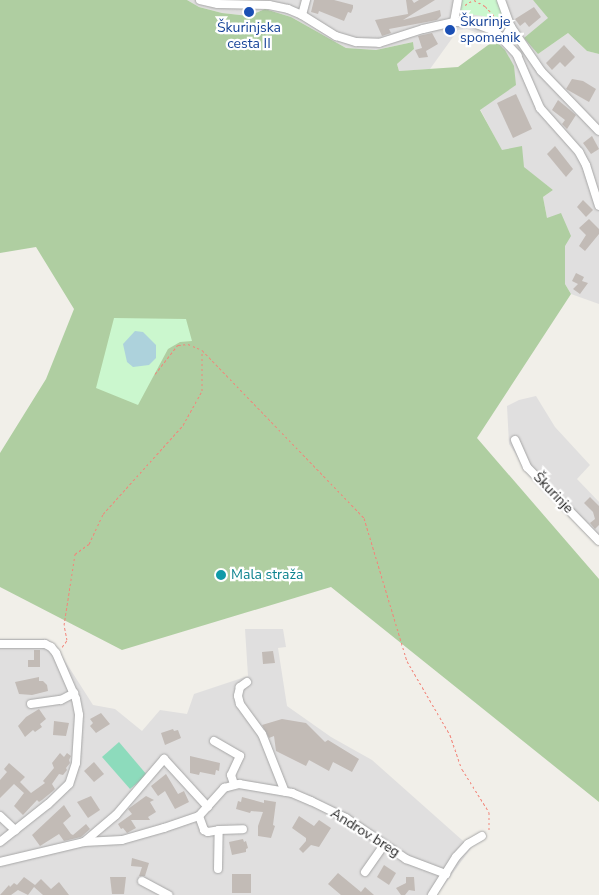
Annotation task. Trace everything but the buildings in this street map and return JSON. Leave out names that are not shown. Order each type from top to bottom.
[{"type":"street","points":[[200,0],[218,4],[269,5],[302,15],[336,36],[366,43],[379,42],[422,28],[454,22],[484,26],[504,38],[517,55],[540,108],[570,148],[586,165],[596,201]]},
{"type":"street","points":[[302,15],[306,0]]},
{"type":"street","points":[[454,22],[458,0]]},
{"type":"street","points":[[501,0],[511,27],[542,71],[599,130]]},
{"type":"street","points":[[504,38],[511,27]]},
{"type":"street","name":"Škurinje","points":[[515,440],[527,467],[599,540]]},
{"type":"street","points":[[0,644],[45,644],[56,654],[74,693],[79,715],[73,773],[62,791],[0,842]]},
{"type":"street","points":[[247,682],[240,687],[238,696],[240,704],[262,734],[285,792]]},
{"type":"street","points":[[31,704],[61,700],[74,693]]},
{"type":"street","points":[[0,862],[84,842],[122,840],[199,816],[224,788],[234,784],[231,775],[240,756],[214,741]]},
{"type":"street","points":[[84,842],[116,815],[164,759],[208,807]]},
{"type":"street","name":"Androv breg","points":[[234,784],[285,792],[311,801],[346,818],[406,859],[446,874]]},
{"type":"street","points":[[0,816],[14,830]]},
{"type":"street","points":[[199,816],[204,830],[208,832],[242,829]]},
{"type":"street","points":[[218,869],[219,830]]},
{"type":"street","points":[[432,895],[456,857],[468,844],[482,836]]},
{"type":"street","points":[[365,872],[384,845]]},
{"type":"street","points":[[142,882],[168,895]]},
{"type":"path","points":[[467,3],[474,0],[485,6],[500,22]]},
{"type":"path","points":[[155,374],[178,345],[188,344],[202,350],[364,518],[407,661],[450,735],[462,769],[489,812],[490,830],[482,836]]},
{"type":"path","points":[[56,654],[67,640],[64,625],[75,554],[89,544],[102,514],[183,425],[202,391],[202,350]]},
{"type":"shaded area","points":[[187,0],[533,0],[548,18],[538,54],[568,33],[587,51],[599,54],[599,304],[571,294],[565,284],[565,246],[547,218],[543,197],[553,190],[502,151],[480,109],[495,40],[467,29],[458,30],[430,69],[399,71],[397,64],[414,49],[413,42],[376,50],[346,48],[291,17],[265,9],[249,16],[222,13],[199,7]]},
{"type":"shaded area","points":[[536,396],[555,427],[590,465],[577,479],[599,502],[599,545],[554,502],[521,462],[509,444],[507,406],[519,400]]},
{"type":"shaded area","points":[[245,629],[283,629],[286,647],[278,648],[287,706],[331,737],[372,760],[471,848],[437,895],[0,895],[0,639],[47,639],[58,650],[93,705],[115,709],[142,731],[160,710],[187,714],[194,694],[248,676]]},
{"type":"green space","points":[[0,0],[187,0],[199,7],[222,13],[249,16],[265,9],[291,17],[346,48],[376,50],[413,42],[414,49],[397,64],[399,71],[458,67],[495,40],[505,50],[514,66],[516,85],[480,110],[502,150],[522,146],[524,167],[553,190],[543,197],[547,218],[561,213],[571,236],[565,246],[565,284],[571,294],[477,438],[599,579],[599,802],[331,587],[122,650],[0,587],[0,453],[46,379],[74,309],[36,247],[0,253]]},
{"type":"green space","points":[[461,0],[498,0],[505,19],[500,22],[483,16],[460,13]]},
{"type":"green space","points":[[533,0],[599,0],[599,54],[587,51],[568,33],[538,54],[524,38],[548,18]]},
{"type":"green space","points":[[114,318],[186,319],[192,341],[180,342],[168,349],[138,405],[96,388]]},
{"type":"green space","points":[[119,742],[147,775],[130,789],[102,757]]},
{"type":"water","points":[[135,331],[143,332],[156,345],[156,358],[149,365],[133,367],[127,362],[123,344]]},
{"type":"place","name":"Škurinjska cesta II","points":[[249,12]]},
{"type":"place","name":"Škurinje spomenik","points":[[450,30]]},
{"type":"place","name":"Mala straža","points":[[221,575]]}]
